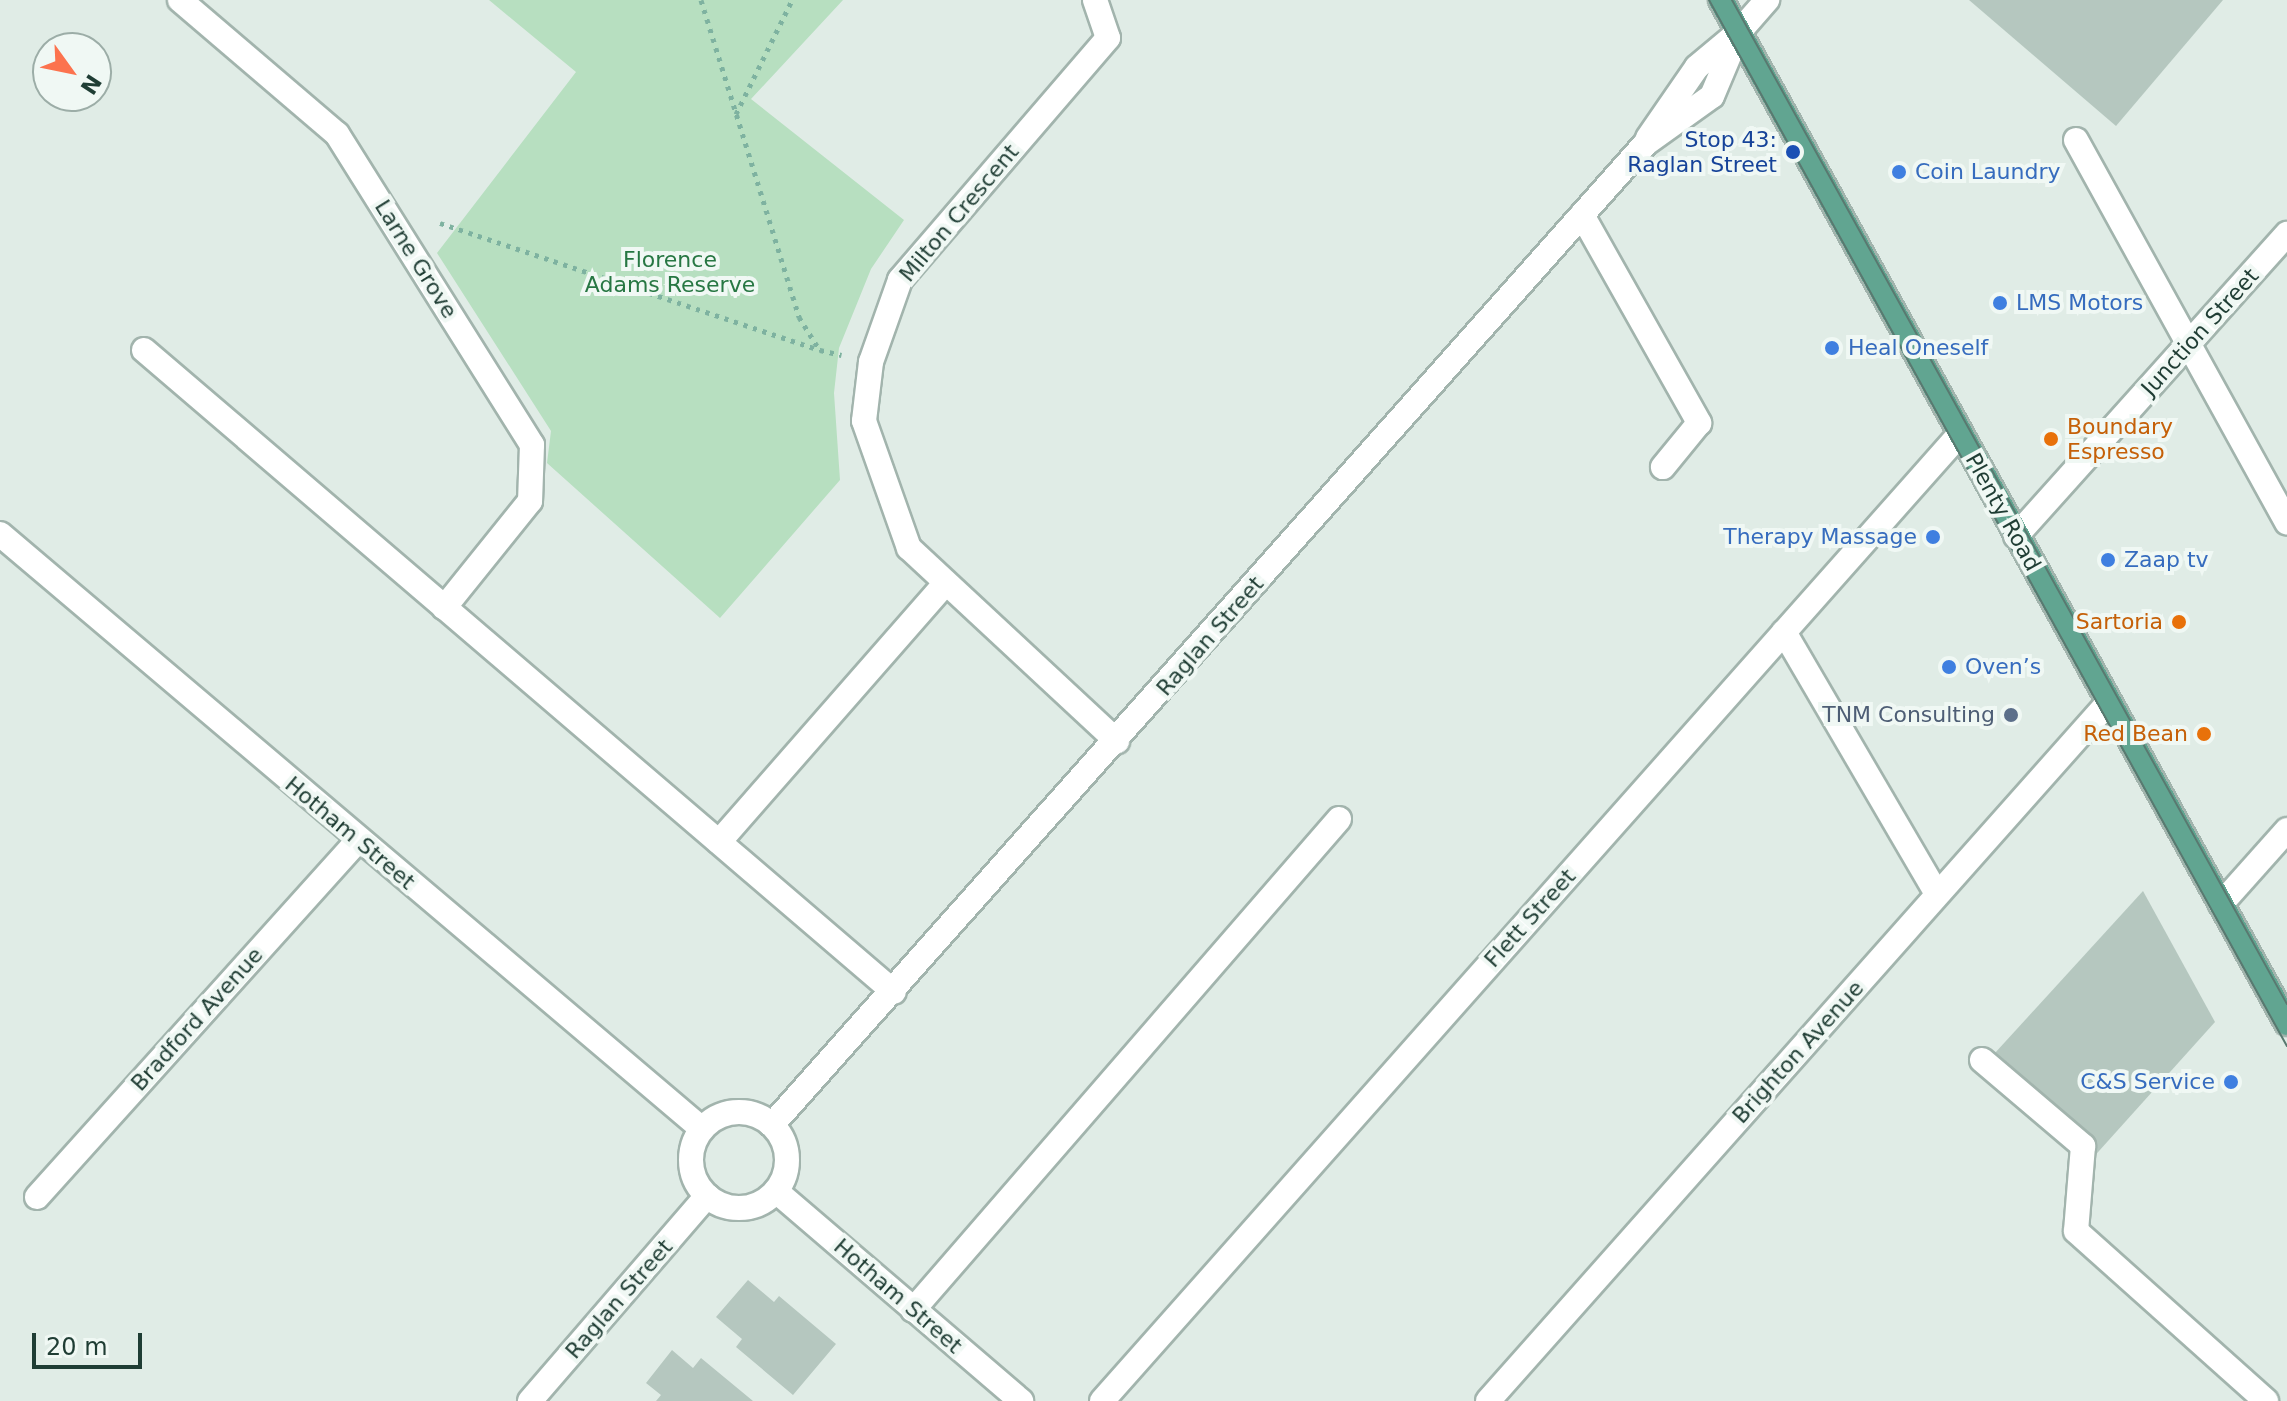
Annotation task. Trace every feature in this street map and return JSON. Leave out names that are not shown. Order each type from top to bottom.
[{"type":"main road","name":"Plenty Road","points":[[1721,0],[2287,1023]]},
{"type":"street","name":"Larne Grove","points":[[180,0],[337,134],[532,445],[530,501],[444,608]]},
{"type":"street","name":"Milton Crescent","points":[[1095,0],[1108,38],[900,280],[871,362],[864,421],[909,548],[1117,741]]},
{"type":"street","name":"Raglan Street","points":[[772,1125],[894,992],[1645,144],[1663,110],[1697,67],[1739,32],[1767,0]]},
{"type":"street","points":[[2076,140],[2287,523]]},
{"type":"street","points":[[1582,215],[1699,423],[1663,467]]},
{"type":"street","name":"Junction Street","points":[[2016,536],[2287,234]]},
{"type":"street","points":[[144,350],[894,992]]},
{"type":"street","name":"Flett Street","points":[[1102,1401],[1959,435]]},
{"type":"street","name":"Hotham Street","points":[[0,534],[357,841],[702,1129]]},
{"type":"street","points":[[719,842],[945,584]]},
{"type":"street","points":[[1784,632],[1937,894]]},
{"type":"street","name":"Brighton Avenue","points":[[1488,1401],[2108,703]]},
{"type":"street","points":[[913,1310],[1339,819]]},
{"type":"street","points":[[2221,904],[2287,830]]},
{"type":"street","name":"Bradford Avenue","points":[[37,1197],[357,841]]},
{"type":"street","points":[[1982,1060],[2083,1146],[2076,1231],[2266,1401]]},
{"type":"street","points":[[736,1112],[755,1114],[772,1125],[787,1159],[776,1191],[741,1208],[707,1196],[691,1164],[702,1129],[736,1112]]},
{"type":"street","name":"Hotham Street","points":[[776,1191],[1021,1401]]},
{"type":"street","name":"Raglan Street","points":[[530,1401],[707,1196]]},
{"type":"street","points":[[2278,1401],[2287,1391]]},
{"type":"path","points":[[701,0],[799,317],[820,350]]},
{"type":"path","points":[[736,114],[792,0]]},
{"type":"path","points":[[440,223],[841,355]]},
{"type":"green space","name":"Florence Adams Reserve","points":[[489,0],[843,0],[751,99],[904,220],[871,269],[839,348],[834,393],[840,480],[720,618],[547,463],[551,431],[437,253],[576,72]]},
{"type":"building","points":[[1969,0],[2223,0],[2116,126]]},
{"type":"building","points":[[2143,891],[2215,1022],[2090,1161],[1984,1065]]},
{"type":"building","points":[[748,1280],[774,1302],[779,1296],[836,1344],[793,1395],[736,1347],[742,1339],[716,1317]]},
{"type":"building","points":[[672,1350],[693,1368],[701,1358],[753,1401],[656,1401],[661,1395],[646,1383]]},
{"type":"tram line","points":[[1709,0],[2287,1046]]},
{"type":"tram line","points":[[1732,0],[2287,1004]]},
{"type":"place","name":"Stop 43: Raglan Street","points":[[1793,152]]},
{"type":"place","name":"Coin Laundry","points":[[1899,172]]},
{"type":"place","name":"LMS Motors","points":[[2000,303]]},
{"type":"place","name":"Heal Oneself","points":[[1832,348]]},
{"type":"place","name":"Boundary Espresso","points":[[2051,439]]},
{"type":"place","name":"Therapy Massage","points":[[1933,537]]},
{"type":"place","name":"Zaap tv","points":[[2108,560]]},
{"type":"place","name":"Sartoria","points":[[2179,622]]},
{"type":"place","name":"Oven’s","points":[[1949,667]]},
{"type":"place","name":"TNM Consulting","points":[[2011,715]]},
{"type":"place","name":"Red Bean","points":[[2204,734]]},
{"type":"place","name":"C&S Service","points":[[2231,1082]]}]
